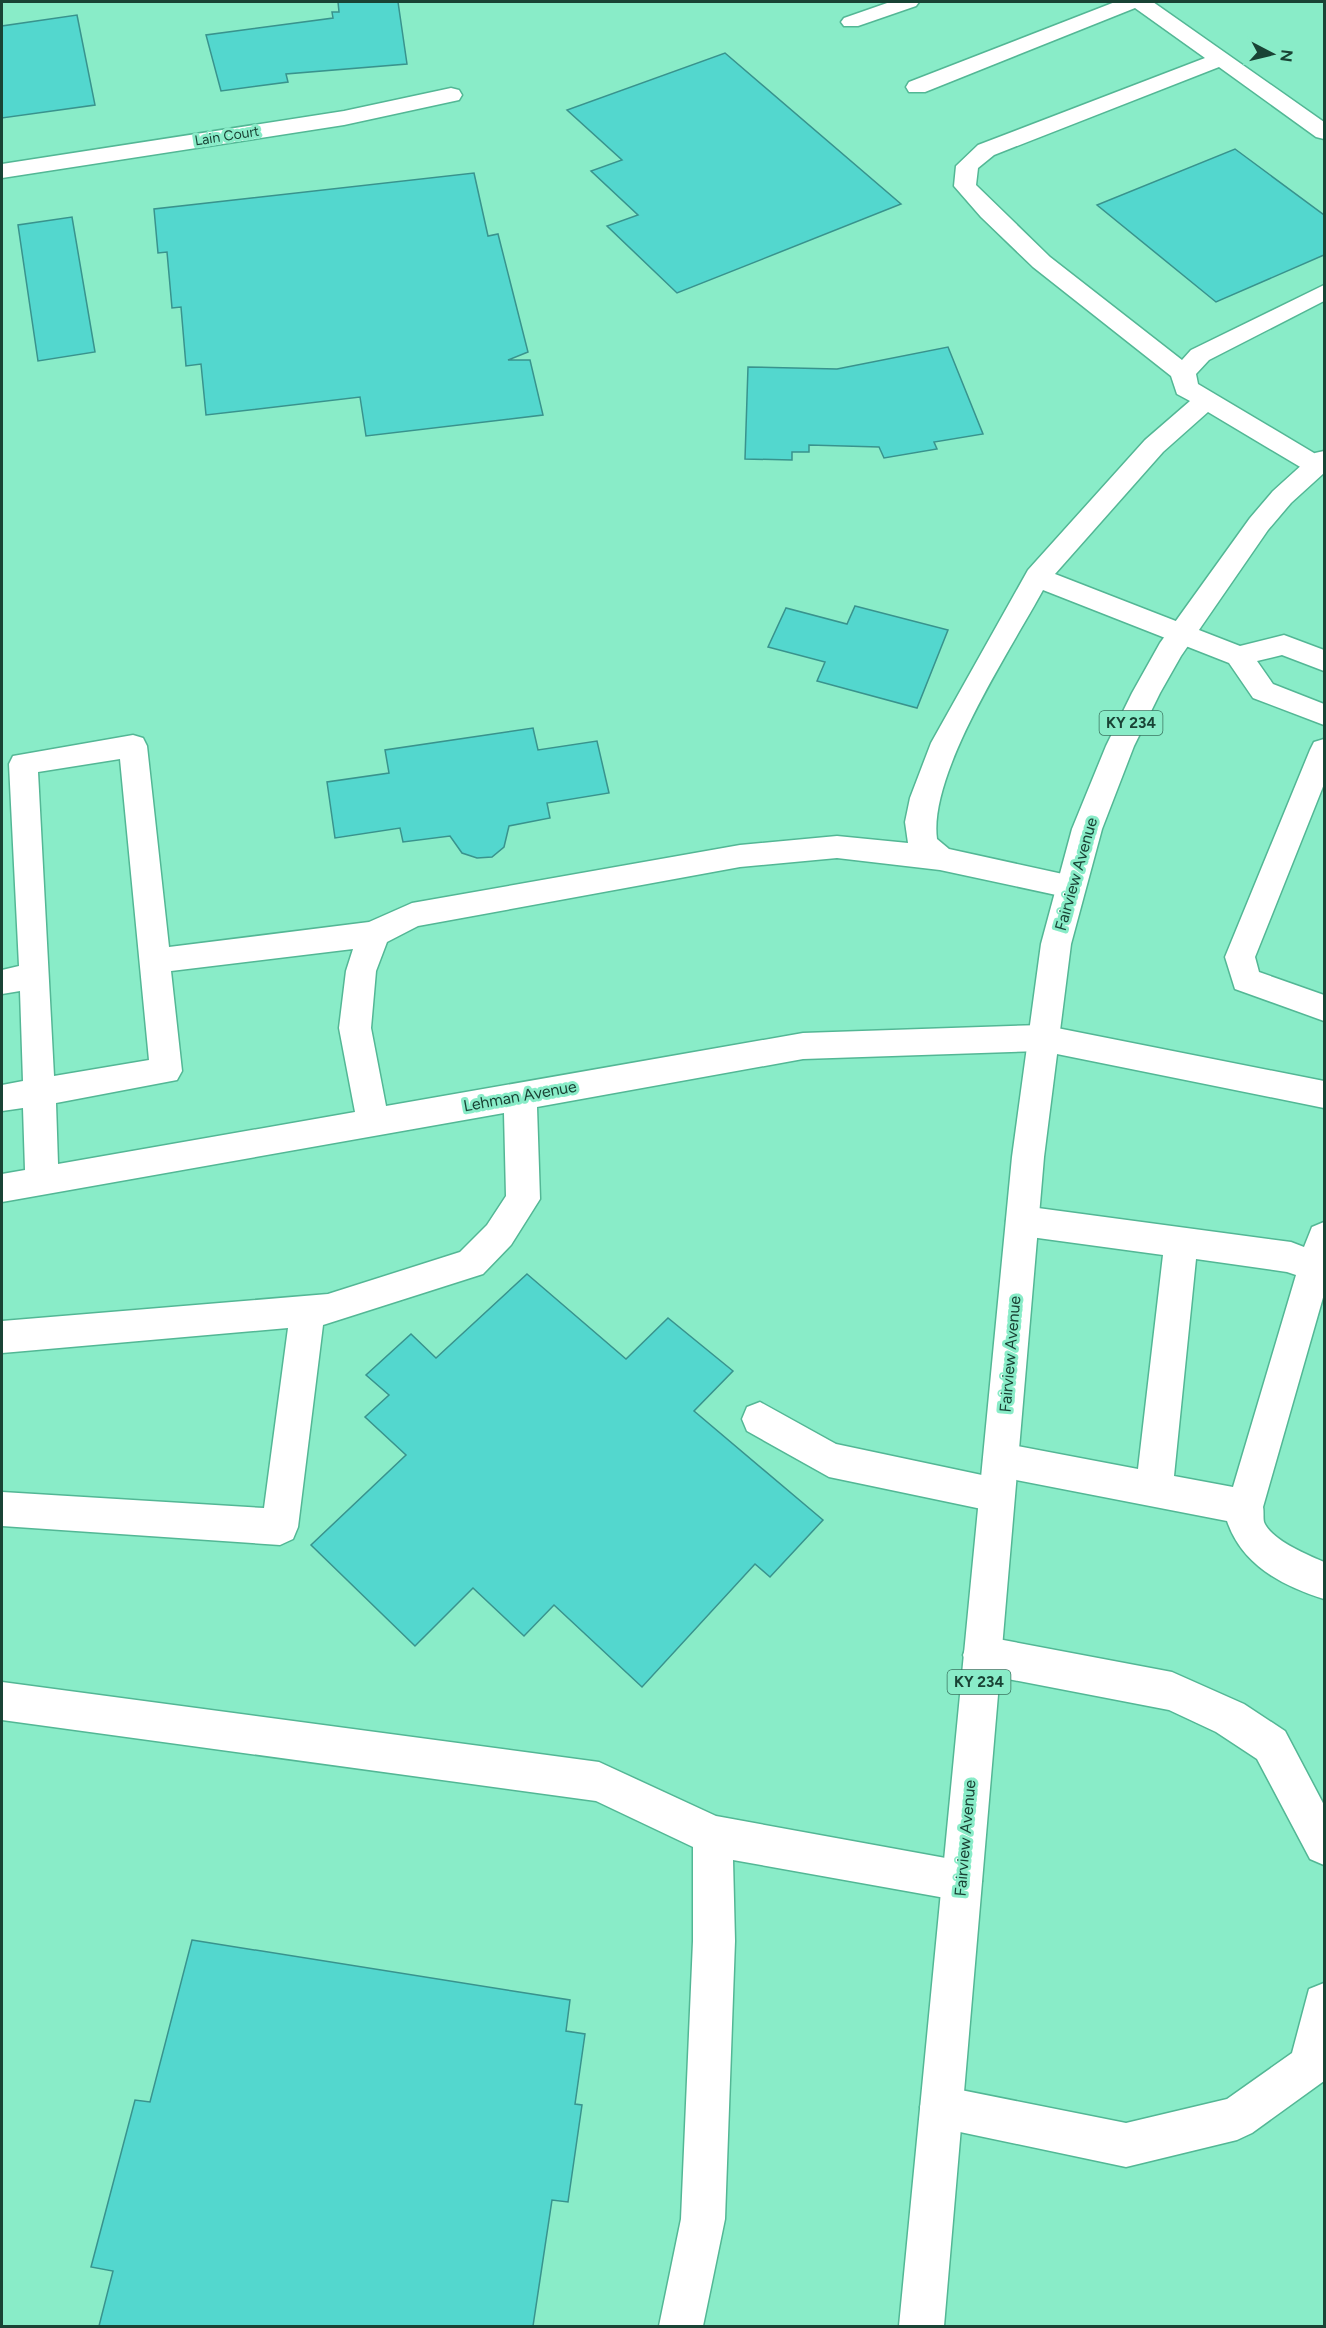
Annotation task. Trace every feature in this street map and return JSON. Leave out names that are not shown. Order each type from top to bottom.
[{"type":"street","points":[[852,22],[909,2]]},
{"type":"street","points":[[917,87],[1132,2]]},
{"type":"street","points":[[1140,2],[1324,132]]},
{"type":"street","points":[[1221,59],[986,150],[967,166],[965,186],[988,213],[1052,270],[1183,373],[1186,388],[1320,462]]},
{"type":"street","name":"Lain Court","points":[[2,171],[344,118],[451,95]]},
{"type":"street","points":[[1183,373],[1200,355],[1324,292]]},
{"type":"street","points":[[940,858],[923,844],[920,822],[925,798],[945,743],[1037,577],[1154,447],[1207,400]]},
{"type":"street","name":"Fairview Avenue","points":[[921,2326],[1023,1221],[1042,1038],[1056,944],[1087,829],[1120,746],[1146,693],[1180,635],[1259,524],[1282,497],[1320,462]]},
{"type":"street","points":[[1037,577],[1180,635],[1239,656],[1284,645],[1324,661]]},
{"type":"street","points":[[1239,656],[1263,691],[1324,716]]},
{"type":"street","points":[[2,1098],[39,1092],[166,1071],[133,746],[23,764],[35,976],[39,1092],[42,1181]]},
{"type":"street","points":[[1324,750],[1240,957],[1246,980],[1324,1008]]},
{"type":"street","points":[[154,961],[374,934],[412,915],[740,856],[837,848],[940,858],[996,872],[1070,886]]},
{"type":"street","points":[[373,1122],[355,1028],[361,971],[374,934]]},
{"type":"street","points":[[2,982],[35,976]]},
{"type":"street","name":"Lehman Avenue","points":[[2,1188],[803,1046],[1042,1038],[1324,1095]]},
{"type":"street","points":[[2,1337],[328,1309],[471,1263],[499,1235],[523,1198],[520,1096]]},
{"type":"street","points":[[1023,1221],[1291,1257],[1320,1252],[1245,1507],[1243,1523],[1261,1549],[1324,1581]]},
{"type":"street","points":[[1154,1490],[1181,1242]]},
{"type":"street","points":[[2,1509],[280,1527],[307,1311]]},
{"type":"street","points":[[760,1419],[829,1460],[1154,1490],[1245,1507]]},
{"type":"street","points":[[982,1655],[1172,1691],[1230,1718],[1271,1745],[1324,1845]]},
{"type":"street","points":[[2,1701],[599,1782],[712,1836],[962,1881]]},
{"type":"street","points":[[681,2326],[702,2219],[714,1941],[712,1836]]},
{"type":"street","points":[[941,2106],[1126,2145],[1237,2118],[1310,2066],[1324,2004]]},
{"type":"building","points":[[338,2],[398,2],[407,64],[286,74],[288,82],[221,91],[206,35],[333,18],[332,12],[339,12]]},
{"type":"building","points":[[77,15],[95,105],[2,118],[2,26]]},
{"type":"building","points":[[725,53],[901,204],[677,293],[607,226],[638,215],[591,171],[622,160],[567,110]]},
{"type":"building","points":[[1235,149],[1324,215],[1324,255],[1216,302],[1097,205]]},
{"type":"building","points":[[474,173],[488,236],[498,234],[528,352],[508,360],[530,360],[543,415],[366,436],[360,397],[206,415],[201,364],[186,366],[181,307],[172,308],[167,252],[158,253],[154,209]]},
{"type":"building","points":[[72,217],[95,352],[38,361],[18,225]]},
{"type":"building","points":[[948,347],[983,434],[934,442],[937,449],[884,458],[879,447],[809,445],[809,452],[792,452],[792,460],[745,459],[748,367],[837,369]]},
{"type":"building","points":[[855,606],[948,630],[917,708],[817,681],[825,662],[768,647],[786,608],[847,624]]},
{"type":"building","points":[[533,728],[538,750],[597,741],[609,793],[547,803],[550,818],[509,826],[504,847],[492,857],[477,858],[462,853],[450,836],[403,842],[400,828],[335,838],[327,782],[389,773],[385,750]]},
{"type":"building","points":[[527,1274],[626,1359],[668,1318],[733,1371],[694,1411],[823,1520],[770,1577],[755,1564],[642,1687],[554,1605],[524,1636],[473,1588],[415,1646],[311,1545],[406,1455],[365,1417],[389,1395],[366,1375],[411,1334],[436,1358]]},
{"type":"building","points":[[192,1940],[570,2000],[566,2031],[585,2034],[575,2104],[582,2105],[568,2202],[552,2200],[533,2326],[99,2326],[113,2271],[91,2267],[135,2100],[150,2102]]}]
